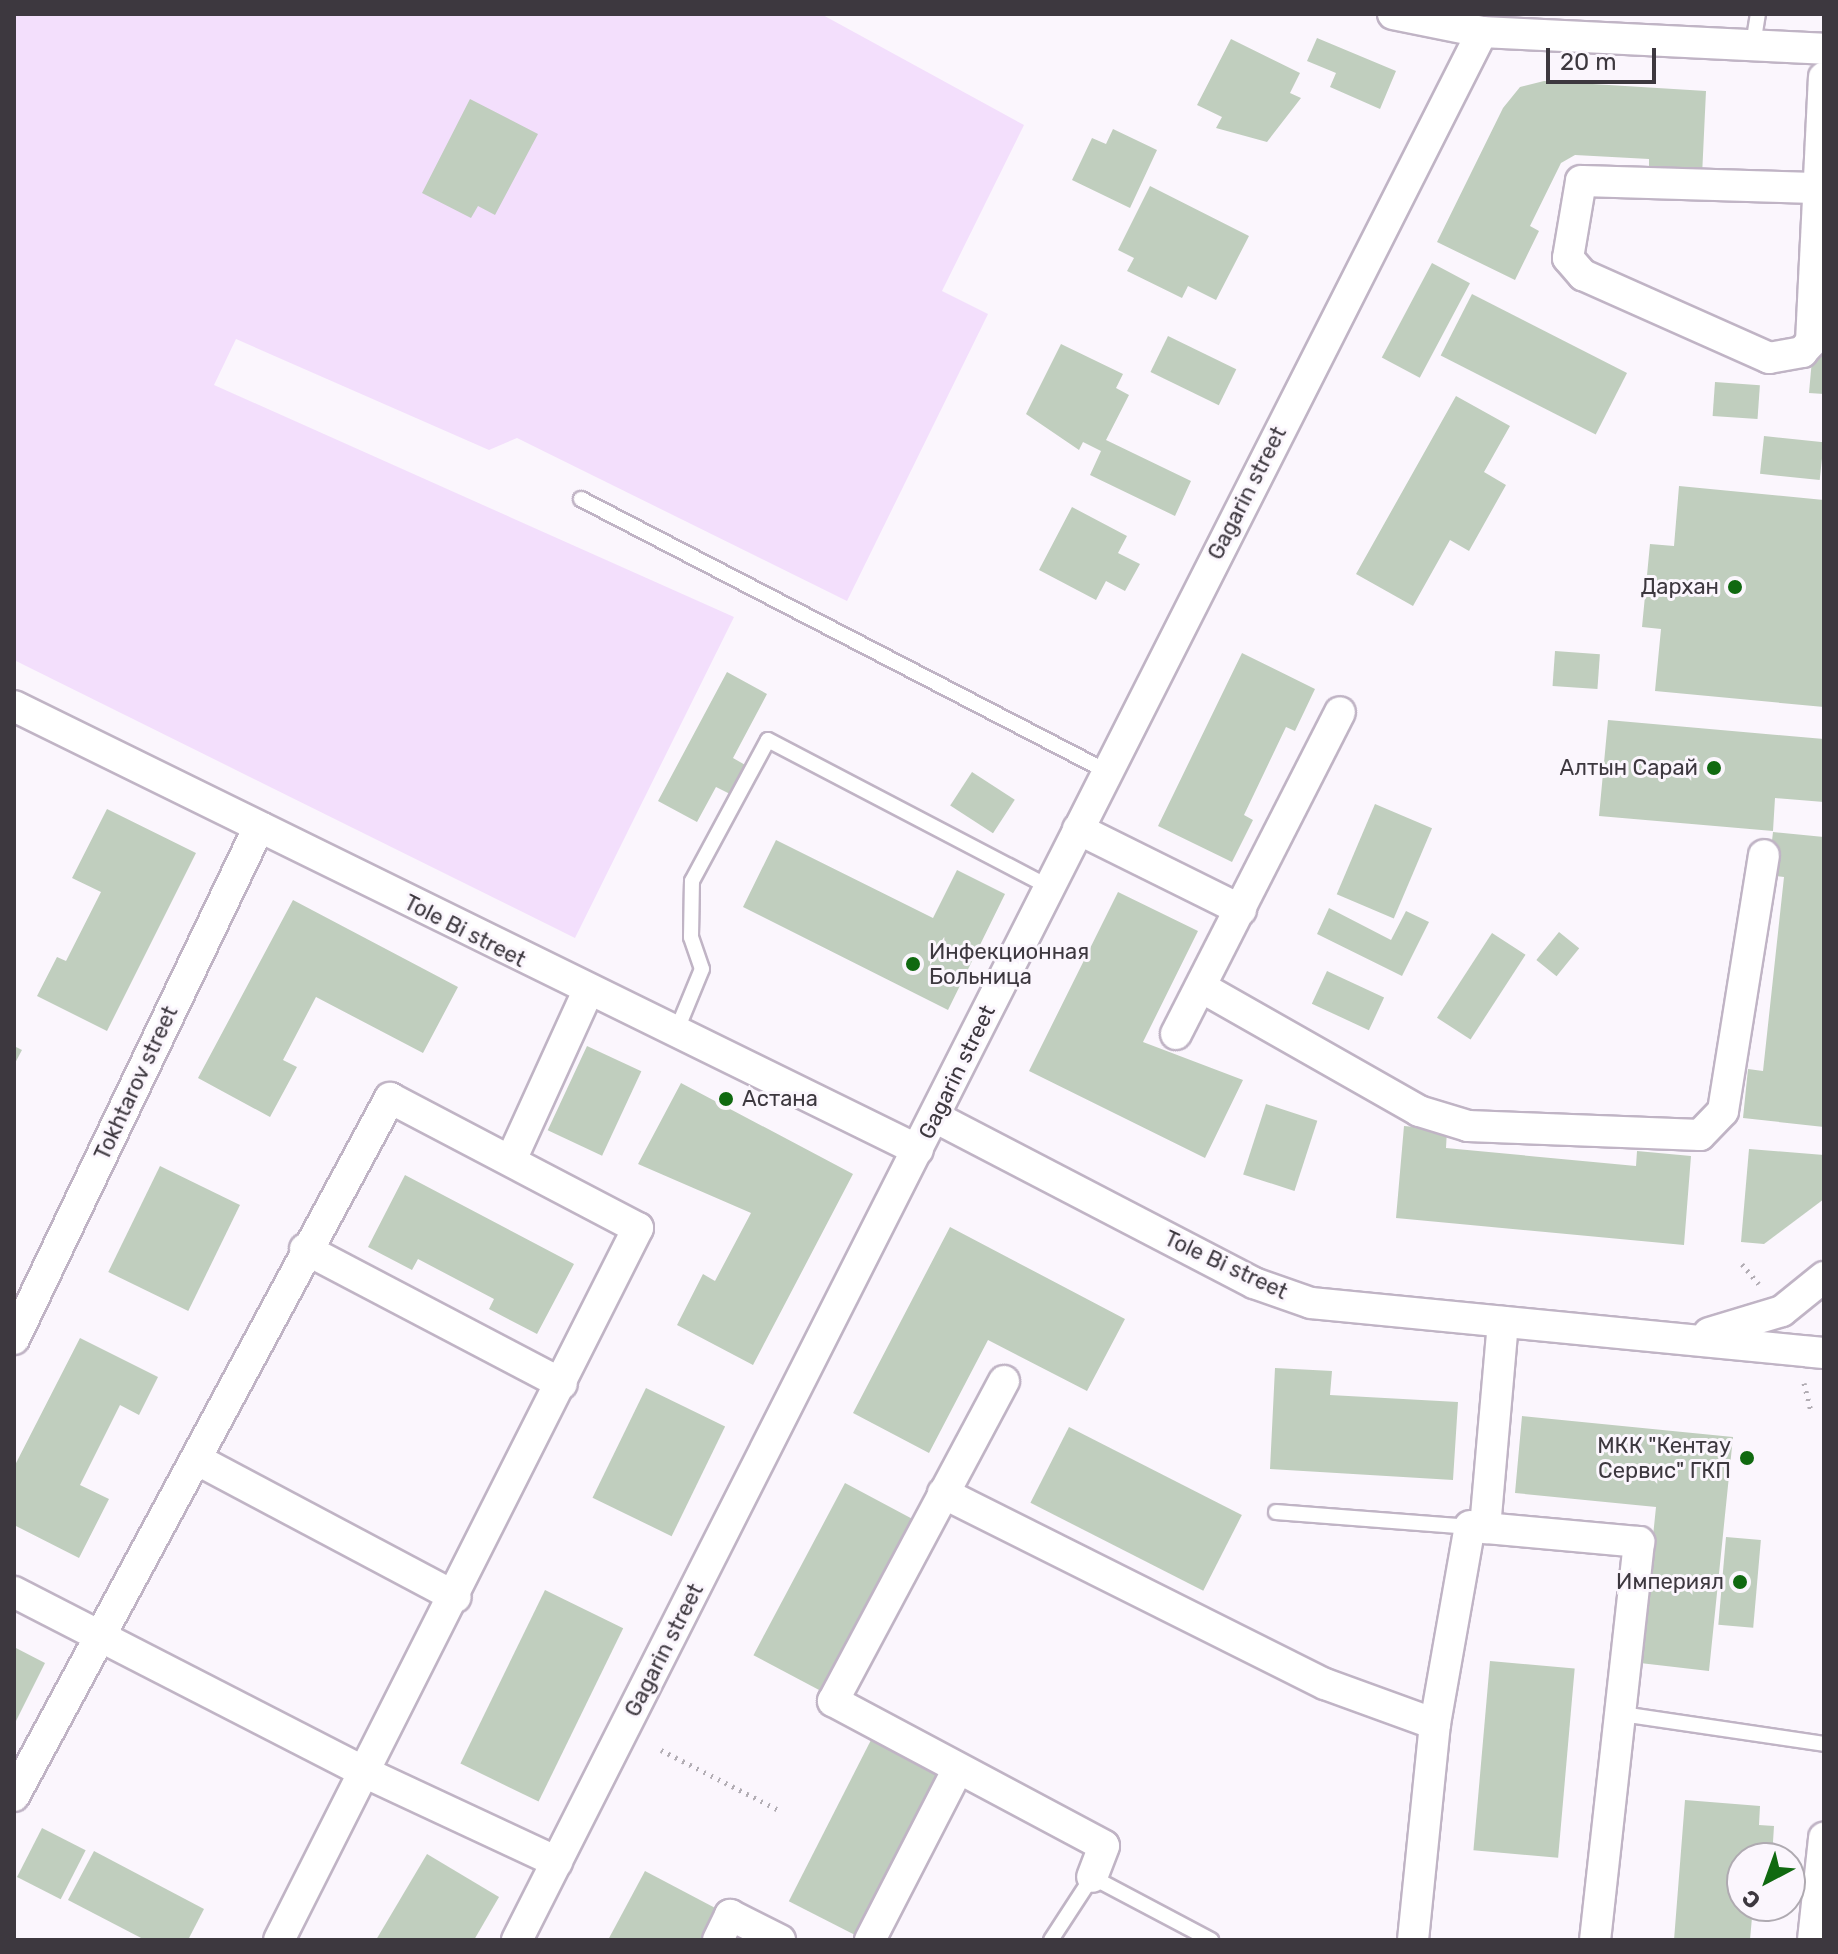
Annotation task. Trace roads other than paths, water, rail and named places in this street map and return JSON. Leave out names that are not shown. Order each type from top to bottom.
[{"type":"street","points":[[1393,14],[1482,32],[1824,49]]},
{"type":"street","name":"Gagarin street","points":[[517,1940],[1482,32]]},
{"type":"street","points":[[1816,188],[1581,181],[1568,258],[1583,275],[1769,358],[1787,359],[1811,342],[1816,188],[1824,77]]},
{"type":"street","name":"Tole Bi street","points":[[14,706],[587,993],[918,1150]]},
{"type":"street","points":[[1176,1034],[1340,712]]},
{"type":"street","name":"Tokhtarov street","points":[[14,1339],[259,827]]},
{"type":"street","points":[[1078,829],[1241,910]]},
{"type":"street","points":[[1201,987],[1419,1111],[1468,1126],[1700,1135],[1723,1111],[1764,855]]},
{"type":"street","points":[[511,1160],[587,993]]},
{"type":"street","points":[[14,1796],[97,1634],[196,1459],[305,1249],[390,1098],[638,1228],[456,1597],[279,1940]]},
{"type":"street","name":"Tole Bi street","points":[[935,1117],[1254,1283],[1311,1303],[1687,1337],[1824,1353]]},
{"type":"street","points":[[305,1249],[562,1384]]},
{"type":"street","name":"Tole Bi street","points":[[1687,1337],[1782,1311],[1824,1277]]},
{"type":"street","points":[[1413,1940],[1435,1724],[1478,1527],[1503,1322]]},
{"type":"street","points":[[1004,1381],[833,1701],[1104,1846],[1092,1877]]},
{"type":"street","points":[[196,1459],[456,1597]]},
{"type":"street","points":[[943,1493],[1325,1684],[1435,1724]]},
{"type":"street","points":[[1478,1527],[1639,1542],[1595,1940]]},
{"type":"street","points":[[14,1592],[364,1772],[557,1862]]},
{"type":"street","points":[[870,1940],[958,1769]]},
{"type":"street","points":[[1813,1940],[1824,1838]]},
{"type":"street","points":[[718,1940],[730,1915],[780,1940]]},
{"type":"lane","points":[[1753,45],[1758,14]]},
{"type":"lane","points":[[581,499],[1106,771]]},
{"type":"lane","points":[[676,1033],[702,969],[691,937],[692,881],[768,740],[1049,887]]},
{"type":"lane","points":[[1276,1512],[1478,1527]]},
{"type":"lane","points":[[1622,1714],[1824,1744]]},
{"type":"lane","points":[[1051,1940],[1092,1877],[1211,1940]]},
{"type":"place","name":"Дархан","points":[[1735,587]]},
{"type":"place","name":"Алтын Сарай","points":[[1714,768]]},
{"type":"place","name":"Инфекционная Больница","points":[[913,964]]},
{"type":"place","name":"Астана","points":[[726,1099]]},
{"type":"place","name":"МКК \"Кентау Сервис\" ГКП","points":[[1747,1458]]},
{"type":"place","name":"Империял","points":[[1740,1582]]}]
